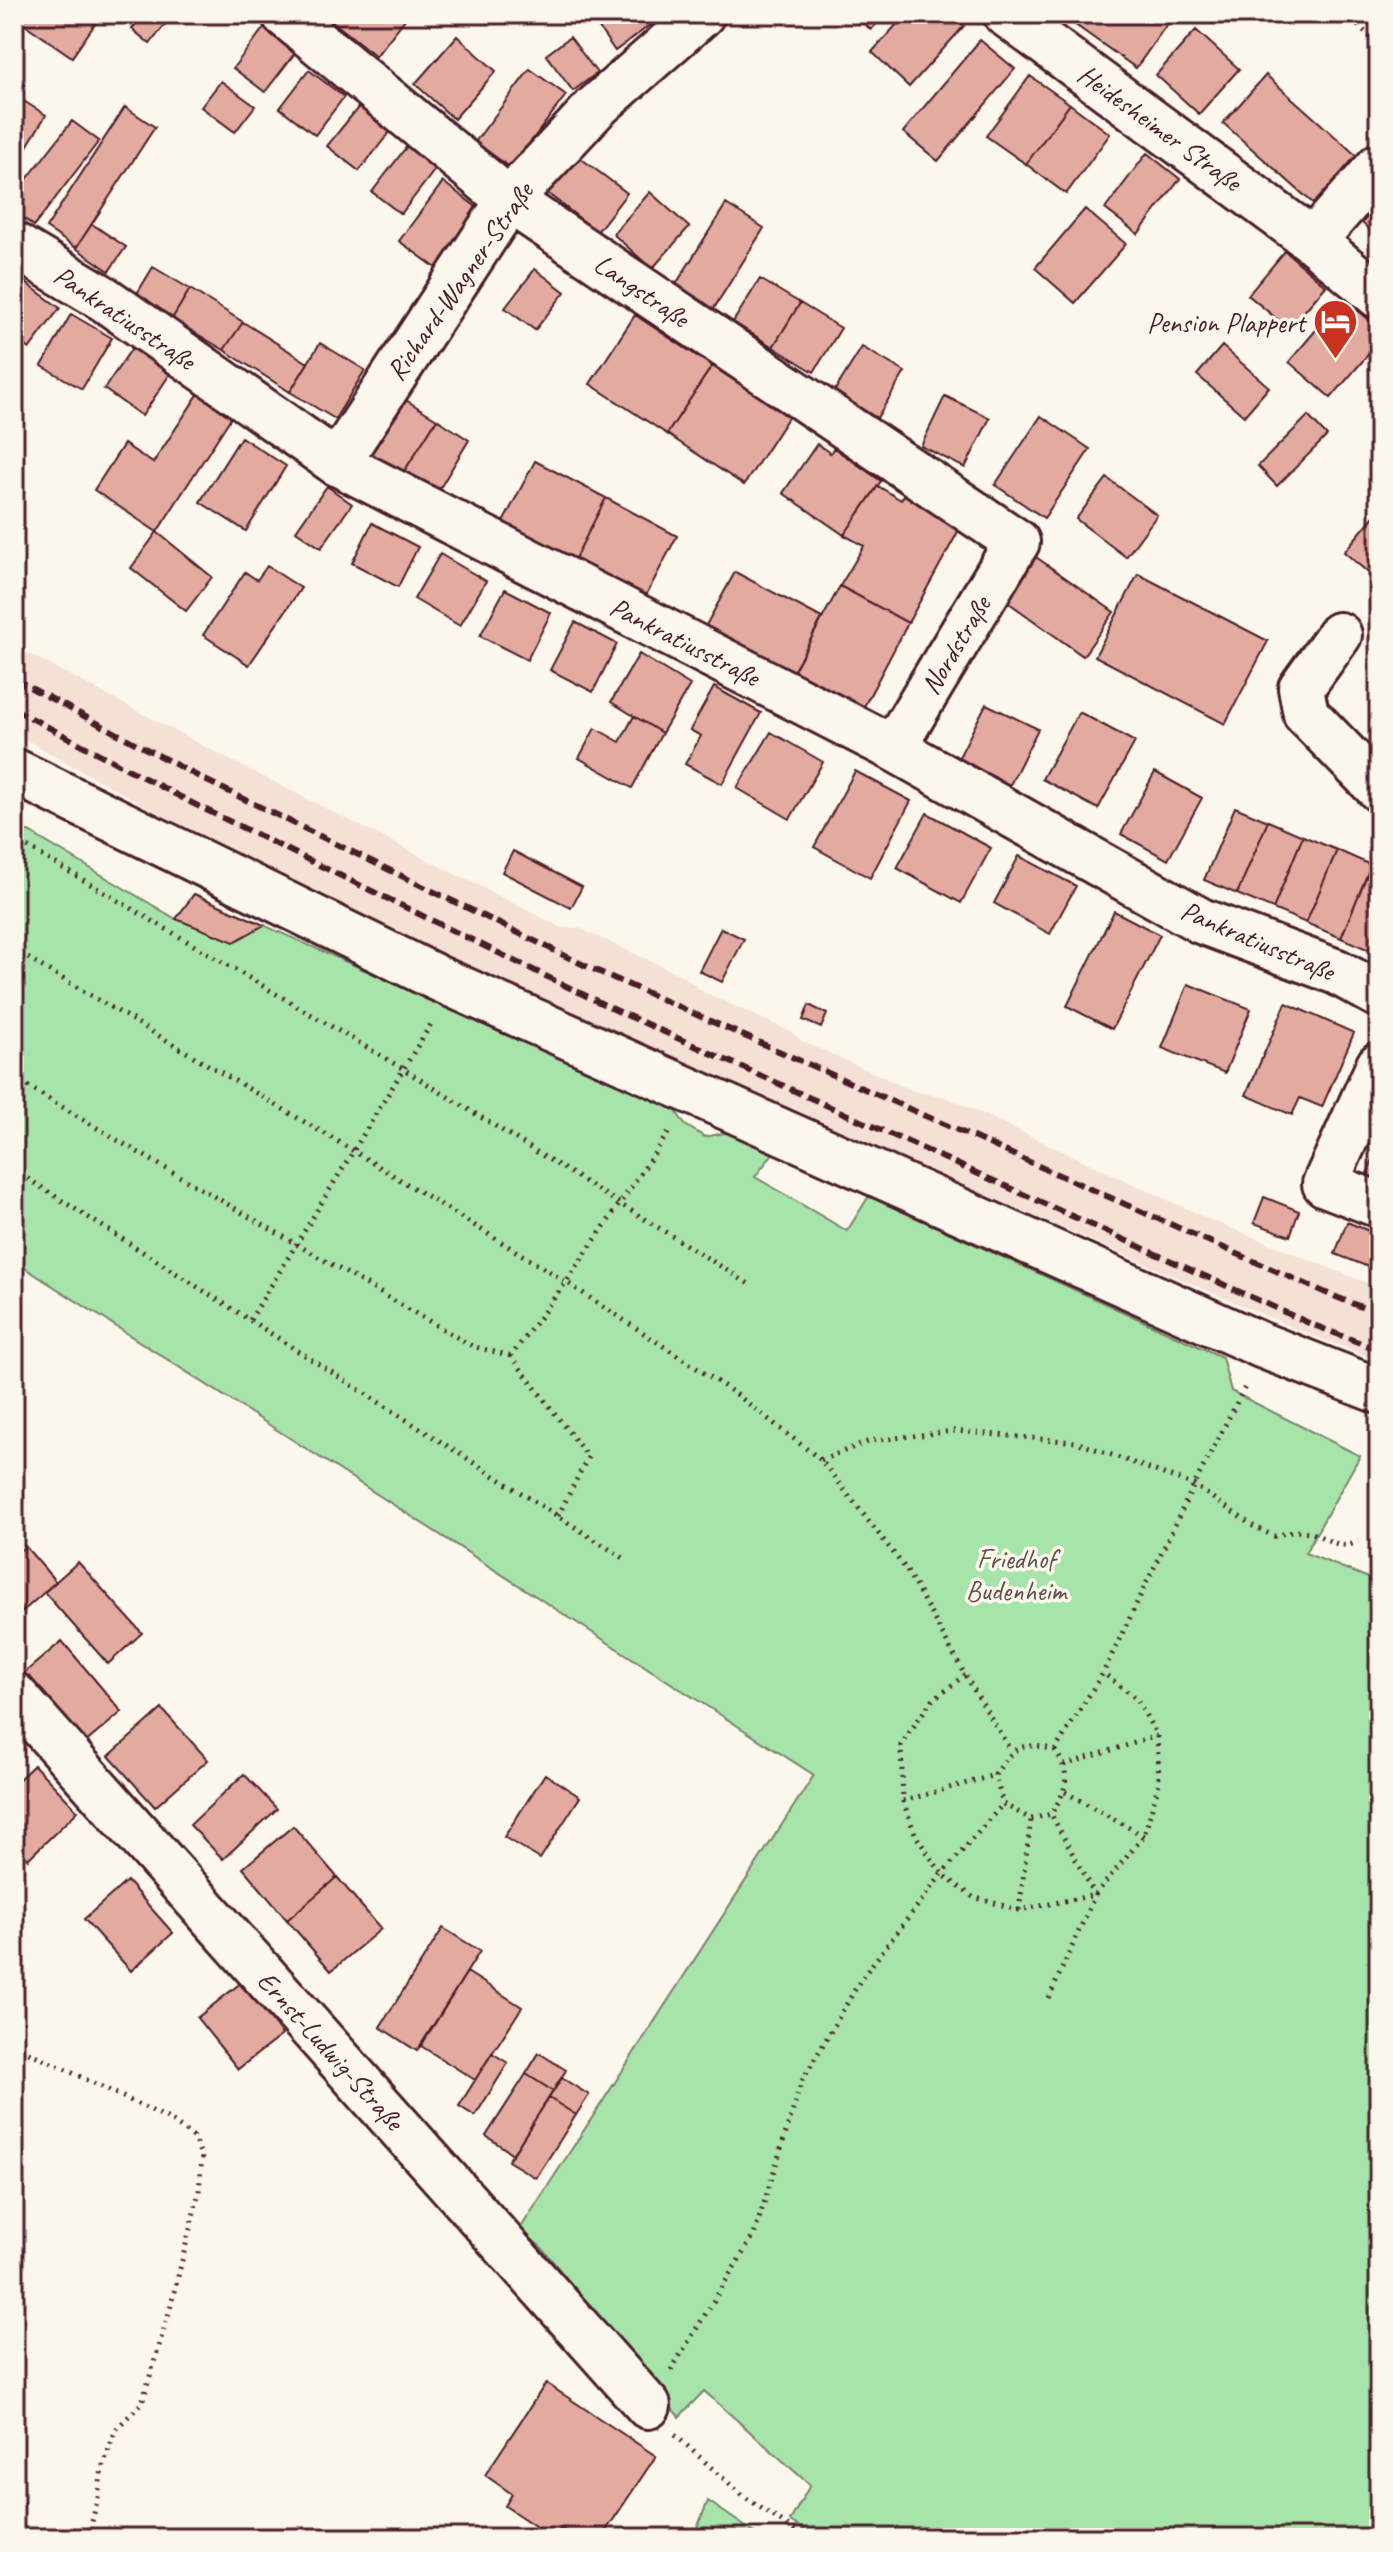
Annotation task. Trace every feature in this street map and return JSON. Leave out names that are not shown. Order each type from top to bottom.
[{"type":"street","name":"Langstraße","points":[[284,14],[509,200],[1017,542]]},
{"type":"street","name":"Richard-Wagner-Straße","points":[[337,463],[509,200],[596,107],[702,14]]},
{"type":"street","name":"Heidesheimer Straße","points":[[1006,14],[1313,241],[1379,296]]},
{"type":"street","points":[[1313,241],[1379,166]]},
{"type":"street","name":"Pankratiusstraße","points":[[14,245],[103,298],[337,463],[893,748],[1201,921],[1337,972],[1379,995]]},
{"type":"street","name":"Nordstraße","points":[[893,748],[1017,542]]},
{"type":"street","points":[[1339,635],[1301,688],[1306,714],[1379,789]]},
{"type":"street","points":[[14,771],[437,978],[1261,1345],[1379,1391]]},
{"type":"street","points":[[1379,1065],[1325,1184],[1379,1205]]},
{"type":"street","name":"Ernst-Ludwig-Straße","points":[[18,1707],[648,2406]]},
{"type":"path","points":[[1346,14],[1379,45]]},
{"type":"path","points":[[14,839],[405,1070],[749,1284]]},
{"type":"path","points":[[14,950],[352,1150],[566,1282],[736,1394],[821,1460],[906,1569],[1011,1751]]},
{"type":"path","points":[[250,1320],[438,1012]]},
{"type":"path","points":[[14,1078],[472,1346],[511,1356],[588,1457],[558,1516]]},
{"type":"path","points":[[511,1356],[620,1205],[695,1093]]},
{"type":"path","points":[[14,1170],[625,1559]]},
{"type":"path","points":[[1055,1750],[1103,1673],[1194,1485],[1242,1397],[1261,1345]]},
{"type":"path","points":[[821,1460],[870,1441],[954,1431],[1076,1442],[1194,1485],[1253,1526],[1274,1536],[1292,1531],[1306,1532],[1350,1547],[1358,1541]]},
{"type":"path","points":[[1049,1998],[1095,1895],[1144,1836],[1159,1783],[1157,1736],[1137,1699],[1103,1673]]},
{"type":"path","points":[[965,1675],[931,1701],[901,1745],[903,1801],[916,1836],[942,1874],[973,1897],[1019,1910],[1095,1895]]},
{"type":"path","points":[[1064,1765],[1157,1736]]},
{"type":"path","points":[[903,1801],[995,1775],[1011,1751],[1031,1744],[1055,1750],[1064,1765],[1065,1792],[1051,1814],[1031,1819],[1003,1804],[995,1775]]},
{"type":"path","points":[[1065,1792],[1144,1836]]},
{"type":"path","points":[[805,2538],[742,2495],[679,2439],[648,2406],[754,2235],[802,2081],[861,1979],[942,1874],[1003,1804]]},
{"type":"path","points":[[1051,1814],[1095,1895]]},
{"type":"path","points":[[1019,1910],[1031,1819]]},
{"type":"path","points":[[14,2045],[169,2119],[193,2137],[202,2157],[199,2192],[187,2246],[146,2390],[142,2403],[116,2429],[102,2468],[88,2538]]},
{"type":"shaded area","points":[[14,646],[234,762],[562,928],[579,928],[683,976],[702,991],[791,1032],[802,1041],[916,1092],[946,1097],[1211,1220],[1379,1288],[1379,1361],[1306,1333],[566,1014],[190,831],[14,733]]},
{"type":"green space","name":"Friedhof Budenheim","points":[[14,823],[176,919],[194,894],[674,1108],[685,1125],[705,1137],[729,1132],[774,1152],[755,1177],[847,1231],[869,1196],[1222,1357],[1231,1391],[1360,1456],[1305,1553],[1379,1582],[1379,2538],[817,2538],[790,2521],[810,2485],[704,2391],[679,2417],[542,2248],[520,2229],[814,1775],[14,1261]]},
{"type":"green space","points":[[708,2501],[762,2538],[693,2538]]},
{"type":"building","points":[[14,14],[102,14],[72,57],[14,17]]},
{"type":"building","points":[[143,14],[173,14],[150,44],[132,29]]},
{"type":"building","points":[[338,14],[409,14],[376,56],[332,21]]},
{"type":"building","points":[[589,14],[648,14],[654,22],[615,51]]},
{"type":"building","points":[[854,14],[885,14],[871,30]]},
{"type":"building","points":[[906,14],[951,14],[964,26],[909,87],[872,52]]},
{"type":"building","points":[[1060,14],[1174,14],[1136,68]]},
{"type":"building","points":[[266,25],[298,49],[265,92],[233,68]]},
{"type":"building","points":[[1196,30],[1239,69],[1199,114],[1156,75]]},
{"type":"building","points":[[457,36],[496,71],[454,119],[415,84]]},
{"type":"building","points":[[570,37],[597,73],[573,91],[546,55]]},
{"type":"building","points":[[980,40],[1015,69],[938,161],[903,132]]},
{"type":"building","points":[[530,69],[566,95],[511,168],[475,142]]},
{"type":"building","points":[[309,70],[344,97],[315,135],[280,108]]},
{"type":"building","points":[[1266,75],[1357,156],[1314,204],[1223,123]]},
{"type":"building","points":[[1030,76],[1070,104],[1026,164],[986,136]]},
{"type":"building","points":[[221,81],[255,106],[235,132],[201,107]]},
{"type":"building","points":[[14,95],[46,115],[14,168]]},
{"type":"building","points":[[361,104],[393,128],[359,171],[327,146]]},
{"type":"building","points":[[1070,104],[1110,134],[1066,194],[1026,164]]},
{"type":"building","points":[[125,107],[155,127],[76,248],[46,228]]},
{"type":"building","points":[[72,121],[99,141],[34,226],[14,211],[14,196]]},
{"type":"building","points":[[411,141],[440,163],[401,214],[372,192]]},
{"type":"building","points":[[1147,153],[1180,179],[1138,234],[1105,209]]},
{"type":"building","points":[[575,154],[627,193],[597,232],[546,192]]},
{"type":"building","points":[[443,182],[482,211],[439,270],[399,241]]},
{"type":"building","points":[[650,192],[689,227],[652,269],[613,234]]},
{"type":"building","points":[[1379,203],[1379,238],[1362,223]]},
{"type":"building","points":[[726,204],[764,228],[711,313],[673,289]]},
{"type":"building","points":[[1085,209],[1126,244],[1075,303],[1035,268]]},
{"type":"building","points":[[92,224],[126,247],[109,271],[76,248]]},
{"type":"building","points":[[1285,251],[1326,286],[1289,329],[1248,295]]},
{"type":"building","points":[[153,267],[190,289],[172,319],[135,297]]},
{"type":"building","points":[[535,269],[565,292],[535,330],[505,308]]},
{"type":"building","points":[[760,279],[800,303],[773,347],[733,322]]},
{"type":"building","points":[[26,283],[60,308],[29,349],[14,338],[14,300]]},
{"type":"building","points":[[190,289],[243,322],[224,350],[172,319]]},
{"type":"building","points":[[1343,298],[1379,328],[1379,342],[1331,398],[1289,362]]},
{"type":"building","points":[[800,303],[841,328],[814,372],[773,347]]},
{"type":"building","points":[[71,314],[112,338],[82,389],[42,366]]},
{"type":"building","points":[[635,315],[712,366],[667,434],[590,384]]},
{"type":"building","points":[[243,322],[308,363],[290,392],[224,350]]},
{"type":"building","points":[[320,343],[365,370],[335,419],[290,392]]},
{"type":"building","points":[[1222,346],[1269,387],[1244,416],[1197,375]]},
{"type":"building","points":[[862,347],[905,372],[877,418],[834,392]]},
{"type":"building","points":[[132,348],[170,374],[142,416],[104,389]]},
{"type":"building","points":[[712,366],[789,416],[744,485],[667,434]]},
{"type":"building","points":[[199,393],[232,416],[157,532],[94,490],[124,444],[153,463]]},
{"type":"building","points":[[945,396],[990,418],[965,468],[921,446]]},
{"type":"building","points":[[404,399],[437,419],[400,478],[368,457]]},
{"type":"building","points":[[1041,416],[1090,449],[1044,518],[995,485]]},
{"type":"building","points":[[1308,416],[1327,436],[1277,486],[1258,466]]},
{"type":"building","points":[[437,419],[469,440],[434,498],[400,478]]},
{"type":"building","points":[[241,437],[286,466],[246,531],[200,502]]},
{"type":"building","points":[[817,444],[830,453],[834,448],[881,481],[844,535],[783,493]]},
{"type":"building","points":[[535,461],[606,498],[569,570],[498,532]]},
{"type":"building","points":[[1107,478],[1157,515],[1126,557],[1076,519]]},
{"type":"building","points":[[327,486],[352,504],[321,548],[296,531]]},
{"type":"building","points":[[878,486],[901,500],[906,492],[959,530],[908,623],[840,586],[864,546],[844,535]]},
{"type":"building","points":[[606,498],[677,536],[640,607],[569,570]]},
{"type":"building","points":[[1379,510],[1379,582],[1344,552]]},
{"type":"building","points":[[372,523],[418,547],[398,587],[352,563]]},
{"type":"building","points":[[157,532],[212,577],[186,611],[131,568]]},
{"type":"building","points":[[440,554],[486,581],[460,626],[414,599]]},
{"type":"building","points":[[1036,557],[1114,612],[1083,656],[1005,600]]},
{"type":"building","points":[[267,566],[301,588],[249,665],[203,635],[245,572],[257,580]]},
{"type":"building","points":[[735,572],[822,618],[793,672],[720,646],[725,637],[705,627]]},
{"type":"building","points":[[1138,574],[1268,641],[1225,724],[1095,656]]},
{"type":"building","points":[[840,586],[908,623],[860,714],[793,672]]},
{"type":"building","points":[[505,589],[551,613],[527,660],[480,636]]},
{"type":"building","points":[[575,622],[617,644],[593,692],[550,670]]},
{"type":"building","points":[[639,654],[690,685],[662,733],[611,702]]},
{"type":"building","points":[[714,687],[761,713],[722,784],[685,764],[701,736],[690,730]]},
{"type":"building","points":[[986,704],[1038,729],[1010,785],[958,759]]},
{"type":"building","points":[[1079,712],[1135,742],[1098,809],[1042,779]]},
{"type":"building","points":[[634,716],[662,733],[632,788],[579,758],[595,728],[620,742]]},
{"type":"building","points":[[771,732],[823,762],[790,819],[737,788]]},
{"type":"building","points":[[855,771],[911,801],[870,878],[814,847]]},
{"type":"building","points":[[1155,772],[1202,798],[1168,860],[1121,834]]},
{"type":"building","points":[[1235,807],[1268,821],[1237,894],[1204,880]]},
{"type":"building","points":[[927,813],[991,848],[961,903],[897,868]]},
{"type":"building","points":[[1268,821],[1303,836],[1273,909],[1237,894]]},
{"type":"building","points":[[1303,836],[1337,850],[1306,923],[1273,909]]},
{"type":"building","points":[[1337,850],[1371,865],[1341,938],[1306,923]]},
{"type":"building","points":[[513,851],[582,887],[571,908],[502,872]]},
{"type":"building","points":[[1019,856],[1076,886],[1050,934],[994,903]]},
{"type":"building","points":[[1371,865],[1379,868],[1379,941],[1374,952],[1341,938]]},
{"type":"building","points":[[194,894],[264,925],[234,942],[176,919]]},
{"type":"building","points":[[1114,911],[1160,935],[1112,1029],[1067,1006]]},
{"type":"building","points":[[721,928],[744,939],[722,982],[699,971]]},
{"type":"building","points":[[1188,984],[1251,1009],[1225,1073],[1162,1048]]},
{"type":"building","points":[[1286,1003],[1354,1033],[1322,1107],[1300,1098],[1292,1115],[1246,1095]]},
{"type":"building","points":[[809,1005],[827,1014],[821,1028],[803,1020]]},
{"type":"building","points":[[1379,1144],[1379,1187],[1364,1181]]},
{"type":"building","points":[[1264,1197],[1299,1211],[1290,1236],[1254,1223]]},
{"type":"building","points":[[1347,1222],[1379,1235],[1379,1271],[1335,1254]]},
{"type":"building","points":[[25,1546],[56,1582],[14,1619],[14,1556]]},
{"type":"building","points":[[78,1562],[142,1633],[108,1664],[44,1592]]},
{"type":"building","points":[[62,1641],[122,1712],[85,1743],[24,1673]]},
{"type":"building","points":[[162,1709],[208,1760],[155,1807],[109,1756]]},
{"type":"building","points":[[34,1765],[78,1811],[28,1859],[14,1844],[14,1784]]},
{"type":"building","points":[[244,1774],[277,1809],[223,1859],[190,1825]]},
{"type":"building","points":[[545,1774],[580,1797],[540,1859],[504,1837]]},
{"type":"building","points":[[293,1826],[337,1877],[287,1920],[243,1868]]},
{"type":"building","points":[[337,1877],[381,1929],[331,1971],[287,1920]]},
{"type":"building","points":[[127,1881],[173,1933],[131,1971],[84,1919]]},
{"type":"building","points":[[443,1928],[480,1951],[417,2051],[380,2027]]},
{"type":"building","points":[[467,1972],[522,2007],[475,2080],[421,2046]]},
{"type":"building","points":[[242,1982],[282,2035],[238,2069],[197,2018]]},
{"type":"building","points":[[492,2053],[508,2063],[475,2116],[459,2106]]},
{"type":"building","points":[[539,2053],[566,2070],[553,2091],[526,2074]]},
{"type":"building","points":[[526,2074],[553,2091],[513,2154],[486,2136]]},
{"type":"building","points":[[562,2078],[589,2095],[576,2115],[549,2098]]},
{"type":"building","points":[[549,2098],[576,2115],[536,2178],[508,2161]]},
{"type":"building","points":[[546,2383],[656,2456],[601,2538],[576,2538],[561,2528],[553,2538],[505,2506],[512,2494],[485,2475]]},
{"type":"railway","points":[[14,679],[203,779],[586,966],[1379,1314]]},
{"type":"railway","points":[[14,709],[192,803],[611,1008],[1311,1324],[1379,1350]]},
{"type":"place","name":"Pension Plappert","points":[[1336,361]]}]
